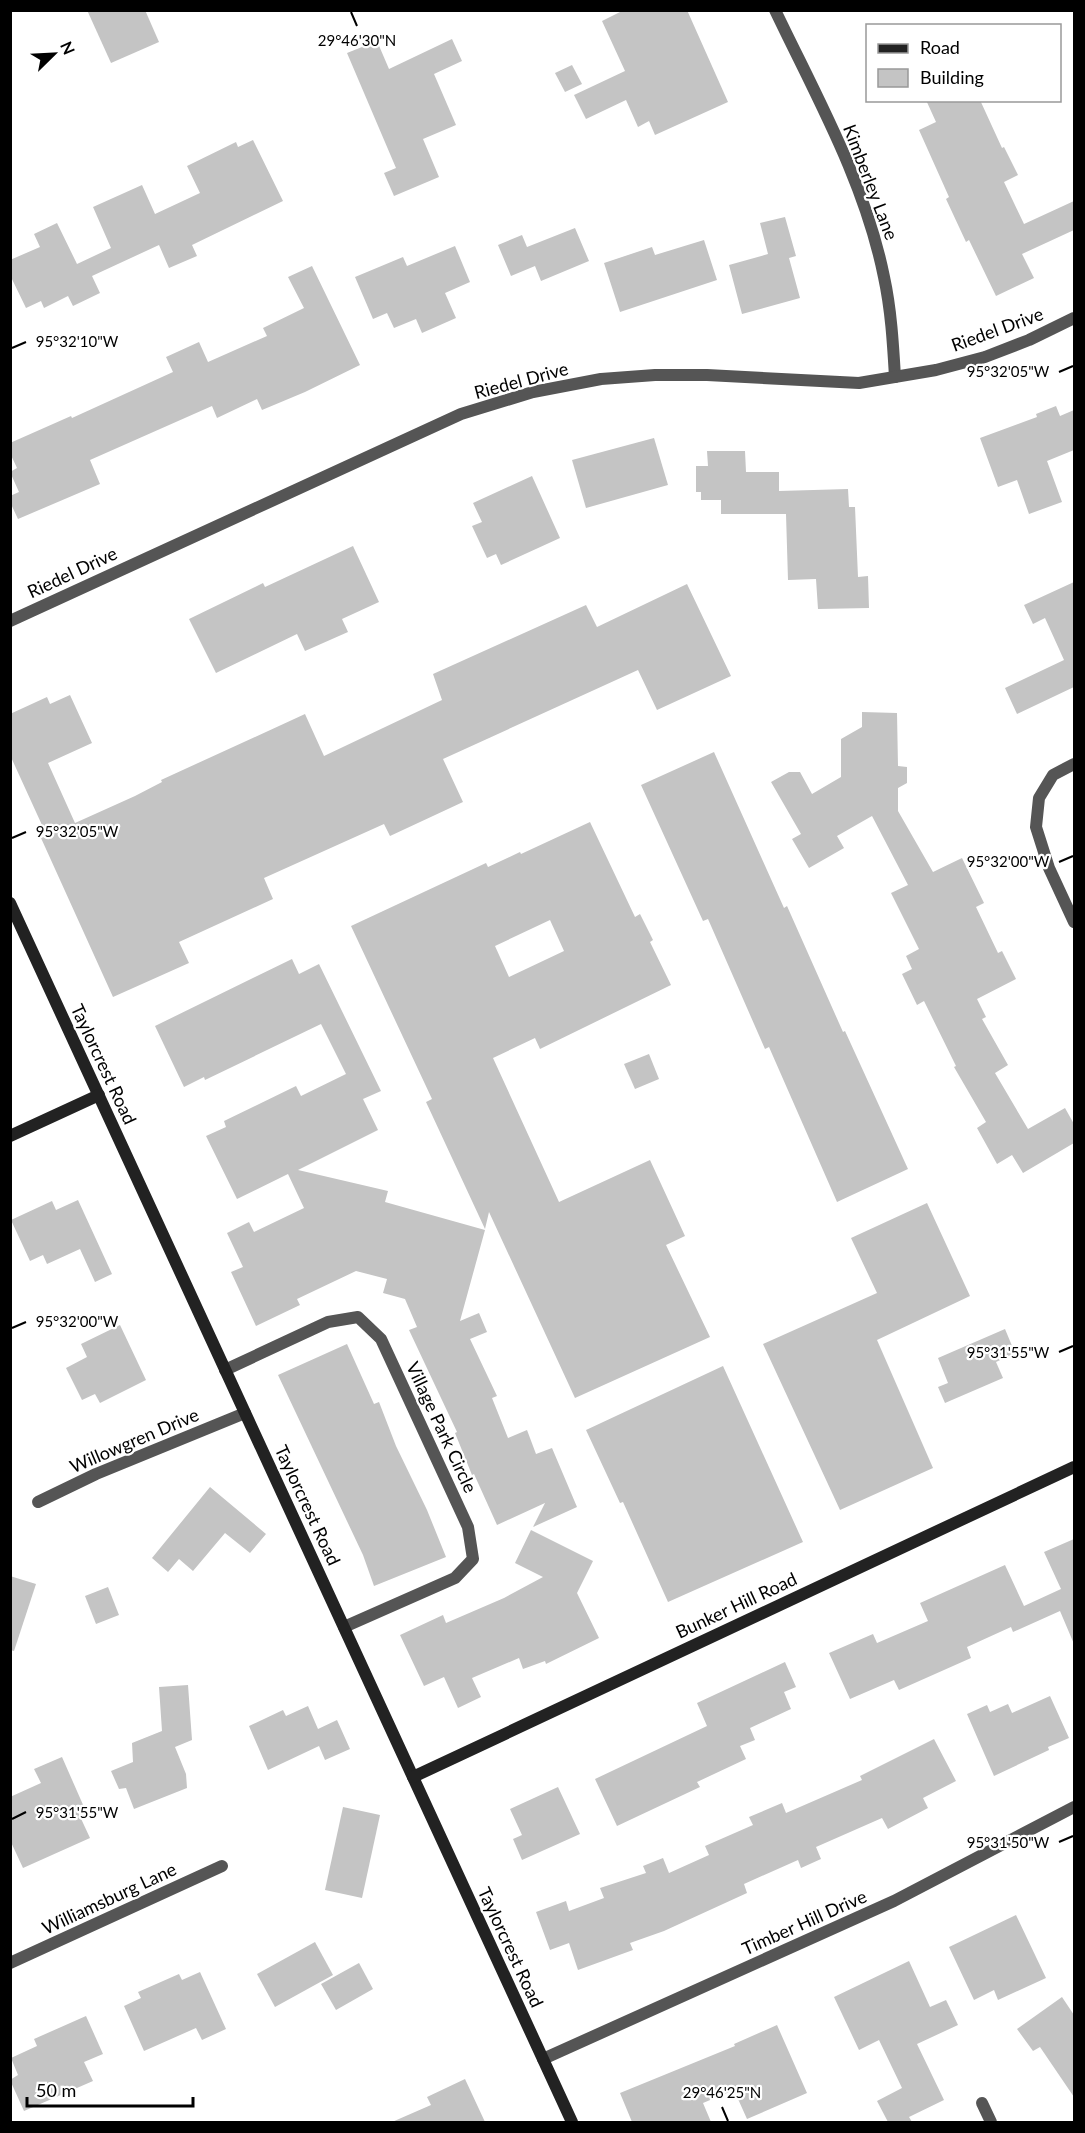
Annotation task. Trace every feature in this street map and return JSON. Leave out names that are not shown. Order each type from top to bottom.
[{"type":"street","name":"Kimberley Lane","points":[[775,10],[833,130],[854,178],[872,230],[886,288],[895,377]]},
{"type":"street","name":"Riedel Drive","points":[[10,621],[461,414],[533,392],[601,379],[655,375],[859,383],[936,370],[985,357],[1029,340],[1074,318]]},
{"type":"street","points":[[1074,764],[1053,776],[1039,798],[1036,827],[1049,868],[1074,922]]},
{"type":"street","name":"Taylorcrest Road","points":[[10,903],[572,2122]]},
{"type":"street","points":[[10,1136],[99,1095]]},
{"type":"street","name":"Village Park Circle","points":[[225,1370],[328,1322],[358,1317],[381,1339],[468,1527],[473,1558],[455,1578],[344,1627]]},
{"type":"street","name":"Willowgren Drive","points":[[38,1502],[96,1474],[245,1413]]},
{"type":"street","name":"Bunker Hill Road","points":[[413,1777],[1074,1467]]},
{"type":"street","name":"Timber Hill Drive","points":[[543,2059],[894,1901],[1074,1807]]},
{"type":"street","name":"Williamsburg Lane","points":[[10,1963],[222,1866]]},
{"type":"street","points":[[982,2103],[991,2122]]},
{"type":"building","points":[[87,10],[145,10],[159,42],[111,63]]},
{"type":"building","points":[[624,10],[687,10],[728,102],[655,135],[649,121],[638,127],[626,100],[586,119],[574,95],[625,71],[602,21]]},
{"type":"building","points":[[452,39],[462,61],[434,74],[456,125],[423,139],[439,177],[394,196],[384,173],[396,168],[347,53],[377,41],[389,69]]},
{"type":"building","points":[[572,65],[582,84],[565,92],[555,73]]},
{"type":"building","points":[[927,102],[981,102],[1002,148],[1004,147],[1018,175],[1004,182],[1024,224],[1074,201],[1074,230],[1022,254],[1034,278],[996,296],[969,240],[966,242],[946,199],[949,197],[919,130],[936,122]]},
{"type":"building","points":[[253,140],[283,201],[192,245],[197,256],[169,268],[159,245],[92,276],[100,293],[73,306],[68,296],[44,308],[41,301],[26,308],[10,275],[10,260],[40,247],[34,234],[57,223],[77,264],[111,248],[93,207],[142,185],[155,214],[200,193],[187,166],[236,142],[238,147]]},
{"type":"building","points":[[785,217],[796,256],[789,258],[800,298],[742,314],[729,265],[768,254],[760,223]]},
{"type":"building","points":[[575,228],[589,261],[541,281],[535,266],[511,276],[498,245],[522,235],[527,247]]},
{"type":"building","points":[[704,240],[717,280],[620,312],[604,263],[652,247],[655,255]]},
{"type":"building","points":[[455,246],[470,282],[445,293],[456,318],[422,333],[416,319],[394,328],[387,313],[373,319],[355,277],[403,257],[407,266]]},
{"type":"building","points":[[312,266],[360,365],[262,410],[257,399],[217,418],[212,406],[90,460],[100,484],[18,519],[10,502],[10,496],[19,492],[10,472],[17,468],[10,453],[10,443],[71,416],[72,418],[173,372],[166,357],[199,342],[208,362],[267,336],[263,328],[304,308],[288,277]]},
{"type":"building","points":[[1056,406],[1060,416],[1074,410],[1074,450],[1047,461],[1062,502],[1029,514],[1017,480],[998,487],[980,438],[1037,417],[1036,414]]},
{"type":"building","points":[[654,438],[668,485],[586,508],[572,460]]},
{"type":"building","points":[[707,451],[745,451],[746,472],[779,472],[779,491],[848,489],[849,507],[855,507],[858,577],[868,576],[869,608],[818,609],[816,579],[788,580],[786,514],[721,514],[721,500],[701,500],[701,492],[696,492],[696,466],[708,466]]},
{"type":"building","points":[[532,476],[560,538],[501,565],[496,554],[487,558],[472,526],[482,522],[473,503]]},
{"type":"building","points":[[353,546],[379,602],[342,619],[348,632],[305,651],[297,634],[216,673],[189,619],[263,583],[265,587]]},
{"type":"building","points":[[1074,582],[1074,687],[1017,714],[1005,688],[1064,660],[1045,618],[1033,624],[1024,605]]},
{"type":"building","points":[[687,584],[731,676],[657,710],[638,670],[443,759],[463,802],[390,836],[384,824],[264,878],[273,899],[179,942],[189,963],[113,997],[41,838],[47,836],[10,755],[10,714],[47,697],[50,704],[70,695],[92,743],[48,763],[75,823],[135,796],[162,782],[161,780],[305,714],[324,756],[442,700],[433,674],[586,605],[597,627]]},
{"type":"building","points":[[862,712],[897,713],[898,766],[907,767],[907,783],[898,788],[898,811],[933,872],[962,858],[984,903],[976,907],[998,953],[1002,951],[1016,979],[977,999],[986,1017],[982,1019],[1008,1065],[995,1073],[1028,1129],[1065,1108],[1074,1124],[1074,1143],[1023,1173],[1012,1155],[997,1164],[977,1128],[986,1122],[954,1067],[956,1066],[924,1001],[917,1005],[902,974],[912,969],[906,956],[919,949],[891,893],[908,885],[872,816],[837,836],[844,848],[809,868],[792,839],[801,834],[771,782],[789,772],[800,772],[812,794],[841,777],[841,739],[862,727]]},
{"type":"building","points":[[714,752],[784,908],[787,906],[908,1169],[837,1202],[769,1047],[765,1049],[708,919],[703,921],[641,785]]},
{"type":"building","points":[[590,822],[635,917],[640,914],[653,940],[650,942],[671,985],[540,1049],[535,1038],[493,1058],[559,1202],[650,1160],[685,1236],[666,1245],[710,1337],[575,1398],[489,1212],[485,1229],[426,1102],[432,1099],[351,926],[486,863],[488,867],[520,852],[521,854]],"holes":[[[550,920],[564,951],[509,977],[495,946]]]},
{"type":"building","points":[[292,959],[299,974],[319,964],[381,1091],[363,1099],[378,1130],[298,1170],[388,1191],[385,1202],[485,1230],[460,1321],[479,1313],[487,1332],[470,1339],[497,1396],[492,1398],[508,1438],[527,1430],[536,1454],[552,1448],[577,1507],[533,1527],[545,1503],[497,1525],[474,1474],[472,1475],[455,1433],[457,1432],[409,1330],[417,1327],[405,1299],[383,1293],[387,1279],[356,1271],[297,1299],[300,1305],[256,1326],[231,1272],[243,1267],[227,1233],[249,1222],[254,1232],[304,1208],[288,1174],[237,1199],[206,1136],[226,1127],[224,1121],[296,1086],[301,1096],[346,1074],[321,1024],[205,1080],[204,1077],[184,1087],[155,1026]]},
{"type":"building","points":[[649,1054],[659,1079],[635,1089],[624,1064]]},
{"type":"building","points":[[78,1200],[112,1274],[95,1282],[80,1249],[47,1264],[43,1255],[30,1261],[11,1220],[52,1201],[56,1210]]},
{"type":"building","points":[[927,1203],[970,1296],[877,1340],[933,1468],[840,1510],[763,1344],[877,1293],[851,1238]]},
{"type":"building","points":[[120,1325],[146,1380],[100,1403],[95,1394],[82,1400],[66,1368],[87,1357],[81,1344]]},
{"type":"building","points":[[1005,1329],[1015,1353],[996,1362],[1003,1378],[945,1403],[938,1387],[948,1383],[938,1358]]},
{"type":"building","points":[[347,1344],[374,1404],[379,1402],[396,1446],[427,1510],[446,1557],[374,1586],[363,1555],[278,1375]]},
{"type":"building","points":[[723,1366],[803,1542],[668,1602],[623,1502],[620,1503],[586,1430]]},
{"type":"building","points":[[210,1487],[266,1534],[250,1553],[225,1533],[193,1571],[179,1559],[168,1572],[152,1558]]},
{"type":"building","points":[[531,1530],[593,1561],[577,1593],[599,1638],[546,1664],[545,1661],[523,1669],[519,1658],[472,1678],[481,1697],[458,1708],[444,1677],[424,1686],[400,1635],[443,1615],[446,1623],[504,1598],[543,1577],[515,1563]]},
{"type":"building","points":[[1074,1539],[1074,1644],[1060,1611],[1013,1632],[1011,1627],[967,1647],[971,1658],[899,1690],[894,1680],[850,1699],[829,1653],[873,1634],[877,1643],[928,1621],[920,1603],[1005,1565],[1024,1606],[1061,1589],[1044,1552]]},
{"type":"building","points":[[10,1576],[36,1584],[14,1651],[10,1650]]},
{"type":"building","points":[[108,1587],[119,1615],[96,1624],[85,1596]]},
{"type":"building","points":[[785,1662],[796,1687],[784,1692],[791,1709],[750,1728],[755,1740],[740,1746],[746,1759],[697,1782],[700,1787],[617,1826],[595,1779],[707,1726],[697,1703]]},
{"type":"building","points":[[188,1685],[192,1740],[175,1747],[186,1774],[187,1788],[134,1809],[126,1788],[119,1789],[111,1771],[133,1762],[132,1743],[162,1731],[159,1687]]},
{"type":"building","points":[[1050,1696],[1069,1738],[994,1776],[967,1714],[987,1705],[990,1712],[1008,1704],[1012,1713]]},
{"type":"building","points":[[308,1706],[318,1729],[337,1720],[350,1749],[325,1760],[319,1746],[268,1770],[249,1726],[283,1710],[286,1716]]},
{"type":"building","points":[[934,1739],[956,1781],[923,1798],[928,1808],[888,1829],[882,1818],[816,1847],[821,1859],[801,1868],[798,1860],[744,1884],[747,1893],[664,1931],[630,1943],[633,1950],[578,1970],[569,1943],[550,1950],[536,1912],[566,1901],[569,1911],[604,1898],[600,1888],[646,1873],[643,1866],[663,1858],[669,1873],[709,1855],[705,1846],[753,1825],[749,1817],[782,1803],[786,1813],[862,1780],[860,1776]]},
{"type":"building","points":[[62,1757],[84,1807],[77,1810],[90,1838],[23,1868],[10,1840],[10,1797],[41,1783],[34,1769]]},
{"type":"building","points":[[558,1787],[580,1834],[522,1860],[513,1839],[522,1835],[510,1809]]},
{"type":"building","points":[[343,1807],[380,1815],[362,1898],[325,1890]]},
{"type":"building","points":[[1016,1915],[1046,1978],[998,2000],[994,1990],[974,2000],[949,1947]]},
{"type":"building","points":[[315,1942],[333,1975],[275,2007],[257,1974]]},
{"type":"building","points":[[909,1961],[930,2007],[946,2000],[958,2025],[917,2044],[944,2100],[909,2117],[912,2122],[888,2122],[877,2101],[902,2088],[879,2040],[859,2050],[834,1997]]},
{"type":"building","points":[[359,1963],[373,1989],[336,2010],[321,1984]]},
{"type":"building","points":[[200,1972],[226,2029],[202,2040],[196,2028],[144,2051],[124,2006],[141,1998],[138,1992],[179,1974],[182,1980]]},
{"type":"building","points":[[1062,1997],[1074,2015],[1074,2097],[1040,2047],[1033,2051],[1017,2029]]},
{"type":"building","points":[[86,2016],[103,2054],[84,2062],[93,2081],[24,2111],[10,2080],[18,2075],[11,2058],[37,2046],[34,2039]]},
{"type":"building","points":[[777,2025],[807,2093],[747,2119],[734,2090],[703,2103],[711,2122],[632,2122],[620,2093],[735,2046],[734,2044]]},
{"type":"building","points":[[465,2079],[485,2122],[392,2122],[431,2105],[427,2097]]}]
